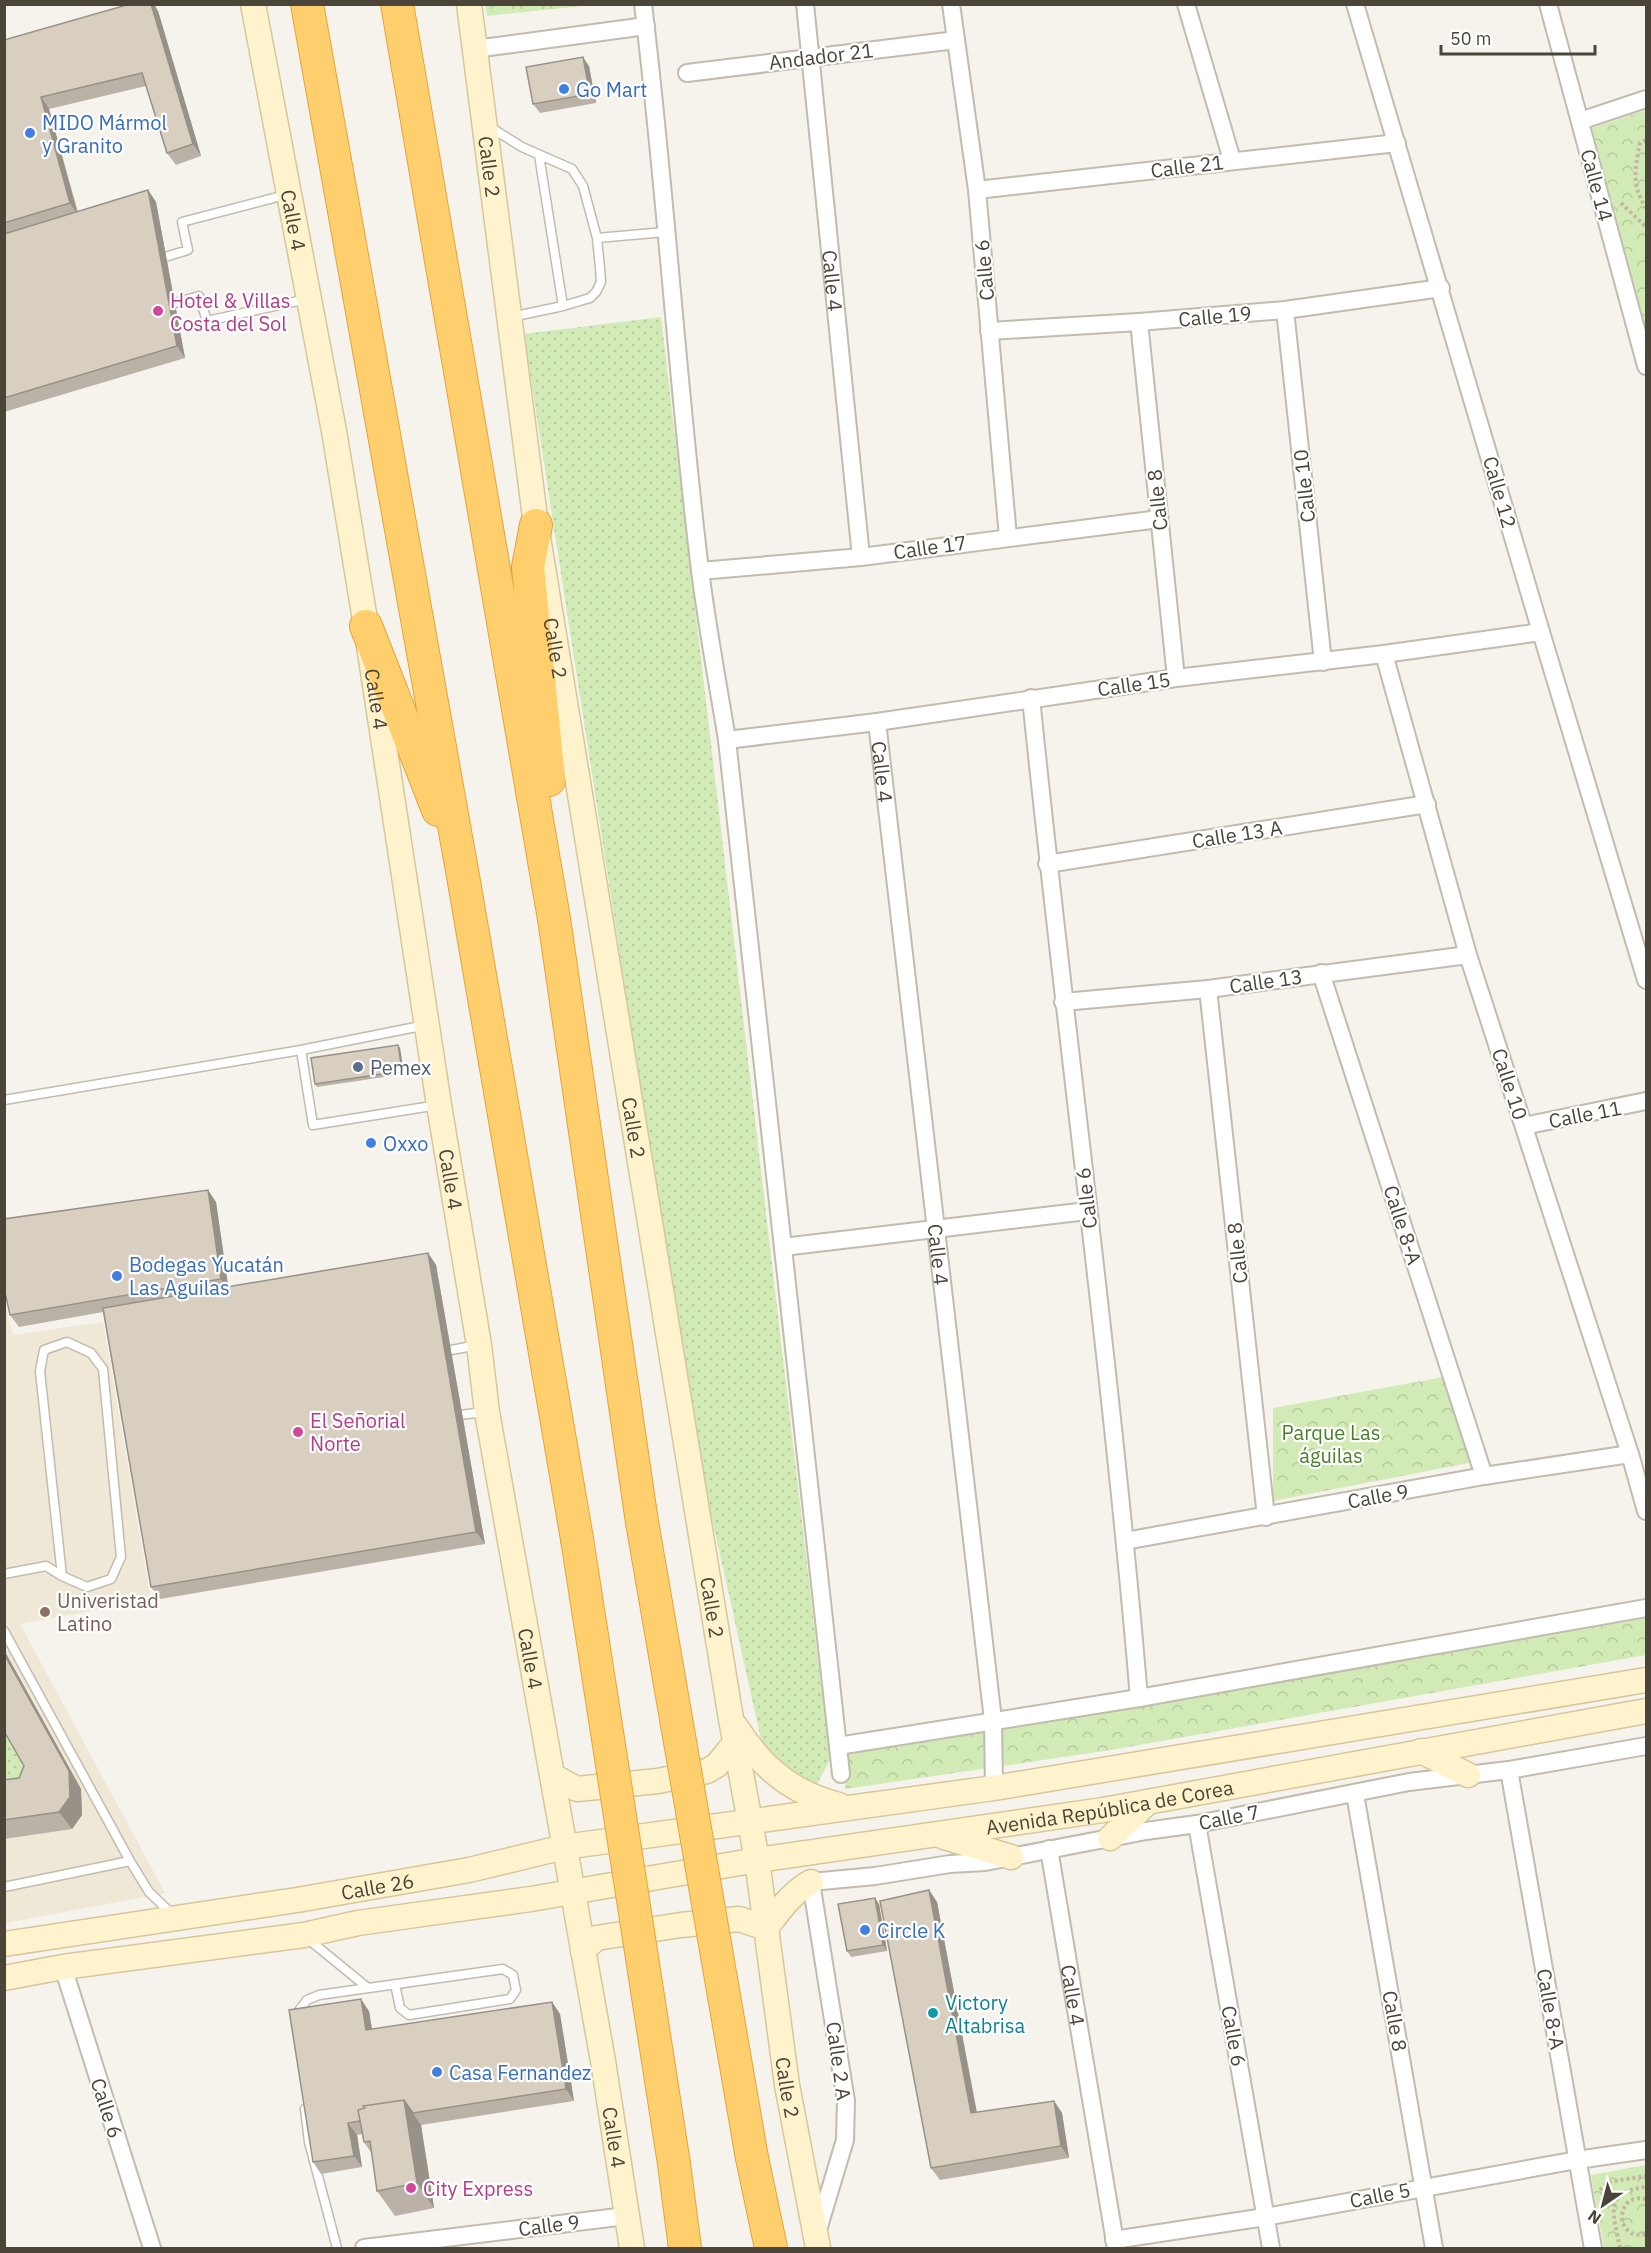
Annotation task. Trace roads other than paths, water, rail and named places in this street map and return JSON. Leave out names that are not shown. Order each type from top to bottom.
[{"type":"highway","points":[[307,4],[463,876],[577,1539],[685,2248]]},
{"type":"highway","points":[[397,4],[554,919],[642,1522],[752,2158],[771,2248]]},
{"type":"highway","points":[[536,525],[528,567],[551,796],[554,919]]},
{"type":"highway","points":[[366,626],[463,876]]},
{"type":"main road","name":"Calle 4","points":[[253,4],[309,298],[366,626],[426,1025],[479,1345],[487,1412],[603,2061],[632,2248]]},
{"type":"main road","name":"Calle 2","points":[[469,4],[536,525],[731,1719],[757,1860],[787,2085],[817,2243]]},
{"type":"main road","name":"Avenida República de Corea","points":[[750,1821],[994,1788],[1647,1680]]},
{"type":"main road","name":"Avenida República de Corea","points":[[571,1890],[1148,1802],[1647,1712]]},
{"type":"main road","points":[[731,1719],[752,1752],[770,1771],[816,1799],[850,1808]]},
{"type":"main road","points":[[553,1776],[577,1789],[658,1781],[707,1771],[717,1765],[735,1743]]},
{"type":"main road","points":[[1421,1751],[1468,1775]]},
{"type":"main road","points":[[1110,1838],[1148,1802]]},
{"type":"main road","name":"Calle 26","points":[[4,1944],[177,1919],[469,1870],[564,1847],[750,1821]]},
{"type":"main road","points":[[936,1834],[1011,1857]]},
{"type":"main road","points":[[583,1951],[596,1938],[681,1925],[739,1919],[766,1928],[798,1889],[811,1882]]},
{"type":"main road","name":"Calle 26","points":[[4,1978],[304,1935],[358,1923],[531,1899],[571,1890]]},
{"type":"street","points":[[643,4],[700,571],[727,740],[841,1774]]},
{"type":"street","name":"Calle 4","points":[[805,4],[861,556]]},
{"type":"street","name":"Calle 6","points":[[951,4],[977,190],[1008,537]]},
{"type":"street","points":[[1186,4],[1232,160]]},
{"type":"street","name":"Calle 12","points":[[1355,4],[1441,288],[1541,632],[1647,980]]},
{"type":"street","name":"Calle 14","points":[[1548,4],[1647,366]]},
{"type":"street","points":[[475,49],[646,26]]},
{"type":"street","name":"Andador 21","points":[[687,73],[956,40]]},
{"type":"street","points":[[1580,121],[1647,99]]},
{"type":"street","name":"Calle 21","points":[[977,190],[1397,143]]},
{"type":"street","name":"Calle 19","points":[[989,332],[1285,310],[1441,288]]},
{"type":"street","name":"Calle 10","points":[[1285,310],[1323,662]]},
{"type":"street","name":"Calle 8","points":[[1139,322],[1176,678]]},
{"type":"street","name":"Calle 17","points":[[700,571],[861,556],[1159,519]]},
{"type":"street","name":"Calle 15","points":[[727,740],[877,722],[1176,678],[1323,662],[1541,632]]},
{"type":"street","name":"Calle 10","points":[[1384,654],[1468,955],[1647,1511]]},
{"type":"street","name":"Calle 6","points":[[1030,698],[1125,1541],[1138,1698]]},
{"type":"street","name":"Calle 4","points":[[877,722],[993,1720],[994,1788]]},
{"type":"street","name":"Calle 13 A","points":[[1047,864],[1427,804]]},
{"type":"street","name":"Calle 13","points":[[1063,1002],[1208,989],[1468,955]]},
{"type":"street","name":"Calle 8-A","points":[[1321,973],[1484,1476]]},
{"type":"street","name":"Calle 8","points":[[1208,989],[1266,1517]]},
{"type":"street","name":"Calle 11","points":[[1524,1126],[1647,1101]]},
{"type":"street","points":[[783,1247],[936,1227],[1087,1211]]},
{"type":"street","name":"Calle 9","points":[[1125,1541],[1484,1476],[1630,1454]]},
{"type":"street","points":[[838,1746],[1138,1698],[1647,1608]]},
{"type":"street","name":"Calle 7","points":[[811,1882],[875,1876],[1011,1857],[1197,1824],[1409,1782],[1509,1770],[1647,1746]]},
{"type":"street","name":"Calle 8-A","points":[[1509,1770],[1593,2248]]},
{"type":"street","name":"Calle 8","points":[[1354,1794],[1434,2248]]},
{"type":"street","name":"Calle 6","points":[[1197,1824],[1271,2248]]},
{"type":"street","name":"Calle 4","points":[[1049,1849],[1115,2244]]},
{"type":"street","name":"Calle 2 A","points":[[811,1882],[846,2101],[845,2140],[817,2243]]},
{"type":"street","name":"Calle 6","points":[[63,1968],[152,2248]]},
{"type":"street","name":"Calle 5","points":[[1115,2244],[1424,2186],[1647,2150]]},
{"type":"street","name":"Calle 9","points":[[364,2248],[626,2216]]},
{"type":"lane","points":[[485,124],[522,147],[572,169],[583,186],[597,238],[601,282],[597,292],[590,298],[564,306],[510,317]]},
{"type":"lane","points":[[539,155],[564,306]]},
{"type":"lane","points":[[145,262],[188,250],[182,222],[289,194]]},
{"type":"lane","points":[[597,238],[666,232]]},
{"type":"lane","points":[[156,309],[199,296],[207,321],[309,298]]},
{"type":"lane","points":[[4,1100],[301,1050],[426,1025]]},
{"type":"lane","points":[[301,1050],[313,1125],[439,1105]]},
{"type":"lane","points":[[4,1574],[46,1566],[62,1576],[87,1587],[111,1579],[121,1557],[103,1369],[92,1353],[67,1342],[44,1350],[40,1371],[62,1576]]},
{"type":"lane","points":[[437,1364],[446,1351],[479,1345]]},
{"type":"lane","points":[[444,1417],[487,1412]]},
{"type":"lane","points":[[4,1631],[130,1861],[149,1892],[177,1919]]},
{"type":"lane","points":[[4,1887],[130,1861]]},
{"type":"lane","points":[[304,1935],[368,1988]]},
{"type":"lane","points":[[293,2022],[299,2009],[307,2000],[319,1995],[395,1984],[503,1969],[513,1975],[516,1990],[510,1999],[410,2015],[400,2008],[395,1984]]},
{"type":"lane","points":[[303,2099],[309,2142],[337,2248]]},
{"type":"place","name":"Go Mart","points":[[564,89]]},
{"type":"place","name":"MIDO Mármol y Granito","points":[[30,133]]},
{"type":"place","name":"Hotel & Villas Costa del Sol","points":[[158,311]]},
{"type":"place","name":"Pemex","points":[[358,1067]]},
{"type":"place","name":"Oxxo","points":[[371,1143]]},
{"type":"place","name":"Bodegas Yucatán Las Aguilas","points":[[117,1276]]},
{"type":"place","name":"El Señorial Norte","points":[[298,1432]]},
{"type":"place","name":"Univeristad Latino","points":[[45,1612]]},
{"type":"place","name":"Circle K","points":[[865,1930]]},
{"type":"place","name":"Victory Altabrisa","points":[[933,2013]]},
{"type":"place","name":"Casa Fernandez","points":[[437,2072]]},
{"type":"place","name":"City Express","points":[[411,2188]]},
{"type":"park label","name":"Parque Las águilas","points":[[1331,1444]]}]
